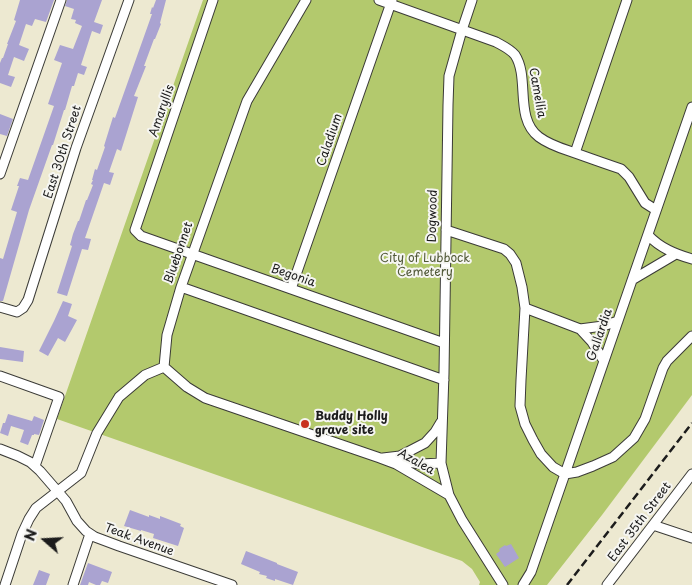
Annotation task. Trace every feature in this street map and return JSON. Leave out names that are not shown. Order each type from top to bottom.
[{"type":"street","points":[[0,174],[61,0]]},
{"type":"street","name":"East 30th Street","points":[[0,307],[16,312],[23,308],[28,300],[76,148],[129,0]]},
{"type":"street","name":"Amaryllis","points":[[135,230],[213,0]]},
{"type":"street","name":"Bluebonnet","points":[[164,367],[167,335],[181,287],[247,101],[306,0]]},
{"type":"street","name":"Camellia","points":[[379,0],[391,2],[496,42],[514,54],[519,64],[525,110],[530,126],[538,137],[553,146],[621,170],[629,177],[645,203],[656,210]]},
{"type":"street","name":"Dogwood","points":[[448,496],[441,463],[449,76],[472,0]]},
{"type":"street","points":[[575,153],[627,0]]},
{"type":"street","name":"Caladium","points":[[291,289],[391,2]]},
{"type":"street","name":"Gallardia","points":[[523,585],[532,572],[692,107]]},
{"type":"street","name":"Begonia","points":[[135,230],[141,236],[444,343]]},
{"type":"street","points":[[446,230],[504,249],[516,263],[525,308],[520,406],[525,424],[541,454],[553,466],[565,474],[577,472],[613,457],[634,438],[646,419],[663,368],[667,361],[692,336]]},
{"type":"street","points":[[648,235],[654,242],[668,251],[692,259]]},
{"type":"street","points":[[632,280],[676,254]]},
{"type":"street","points":[[181,287],[444,380]]},
{"type":"street","points":[[525,308],[580,329],[592,342],[604,361]]},
{"type":"street","points":[[580,329],[603,326],[618,321]]},
{"type":"street","points":[[5,585],[29,519],[36,508],[81,473],[97,433],[119,397],[145,375],[164,367]]},
{"type":"street","name":"Azalea","points":[[164,367],[187,387],[205,398],[396,464],[448,496],[503,585]]},
{"type":"street","points":[[0,376],[59,397],[35,466],[18,456],[0,450]]},
{"type":"street","points":[[380,458],[400,456],[425,443],[435,432],[442,419]]},
{"type":"street","points":[[380,458],[420,464],[441,463]]},
{"type":"street","name":"Teak Avenue","points":[[35,466],[58,491],[77,521],[90,534],[232,585]]},
{"type":"street","name":"East 35th Street","points":[[608,585],[692,474]]},
{"type":"street","points":[[654,524],[692,538]]},
{"type":"street","points":[[73,585],[90,534]]},
{"type":"green space","name":"City of Lubbock Cemetery","points":[[203,0],[692,0],[692,395],[547,585],[479,585],[480,582],[472,569],[462,561],[57,419]]},
{"type":"building","points":[[20,0],[54,0],[46,22],[35,19],[32,26],[26,24],[19,45],[29,49],[24,61],[14,57],[8,75],[15,77],[11,87],[0,83],[0,63],[16,21],[14,20]]},
{"type":"building","points":[[67,0],[102,0],[94,22],[103,25],[100,34],[92,31],[81,65],[87,67],[84,75],[78,73],[74,86],[72,86],[29,210],[3,301],[0,301],[0,258],[3,259],[17,212],[11,210],[19,186],[17,186],[20,178],[28,180],[54,106],[48,104],[62,63],[54,60],[60,45],[73,49],[82,26],[75,23],[76,20],[71,19],[74,9],[65,6]]},
{"type":"building","points":[[156,0],[166,0],[161,24],[134,96],[138,97],[121,151],[117,149],[109,172],[114,173],[110,185],[104,183],[85,238],[91,239],[88,250],[82,249],[67,296],[57,293],[72,246],[70,245],[73,234],[93,185],[91,184],[95,169],[97,170],[113,117],[115,118]]},
{"type":"building","points":[[0,114],[13,119],[7,136],[0,134]]},
{"type":"building","points":[[63,301],[72,304],[68,316],[77,320],[65,342],[58,338],[48,356],[39,351]]},
{"type":"building","points":[[0,347],[24,351],[23,362],[0,359]]},
{"type":"building","points":[[8,414],[32,421],[34,416],[44,420],[39,435],[32,435],[28,445],[20,442],[24,430],[11,426],[8,436],[0,433]]},
{"type":"building","points":[[130,510],[149,517],[149,515],[160,519],[160,516],[181,524],[180,526],[184,528],[178,546],[153,538],[154,534],[124,526]]},
{"type":"building","points":[[511,544],[519,558],[505,567],[496,554],[505,545]]},
{"type":"building","points":[[246,551],[298,572],[293,585],[266,578],[267,576],[259,574],[260,572],[241,564]]},
{"type":"building","points":[[88,563],[112,572],[108,583],[102,581],[100,585],[89,582],[88,585],[80,585]]},
{"type":"building","points":[[39,570],[50,574],[46,585],[33,585]]},
{"type":"railway","points":[[567,585],[692,423]]},
{"type":"place","name":"Buddy Holly grave site","points":[[305,424]]}]
